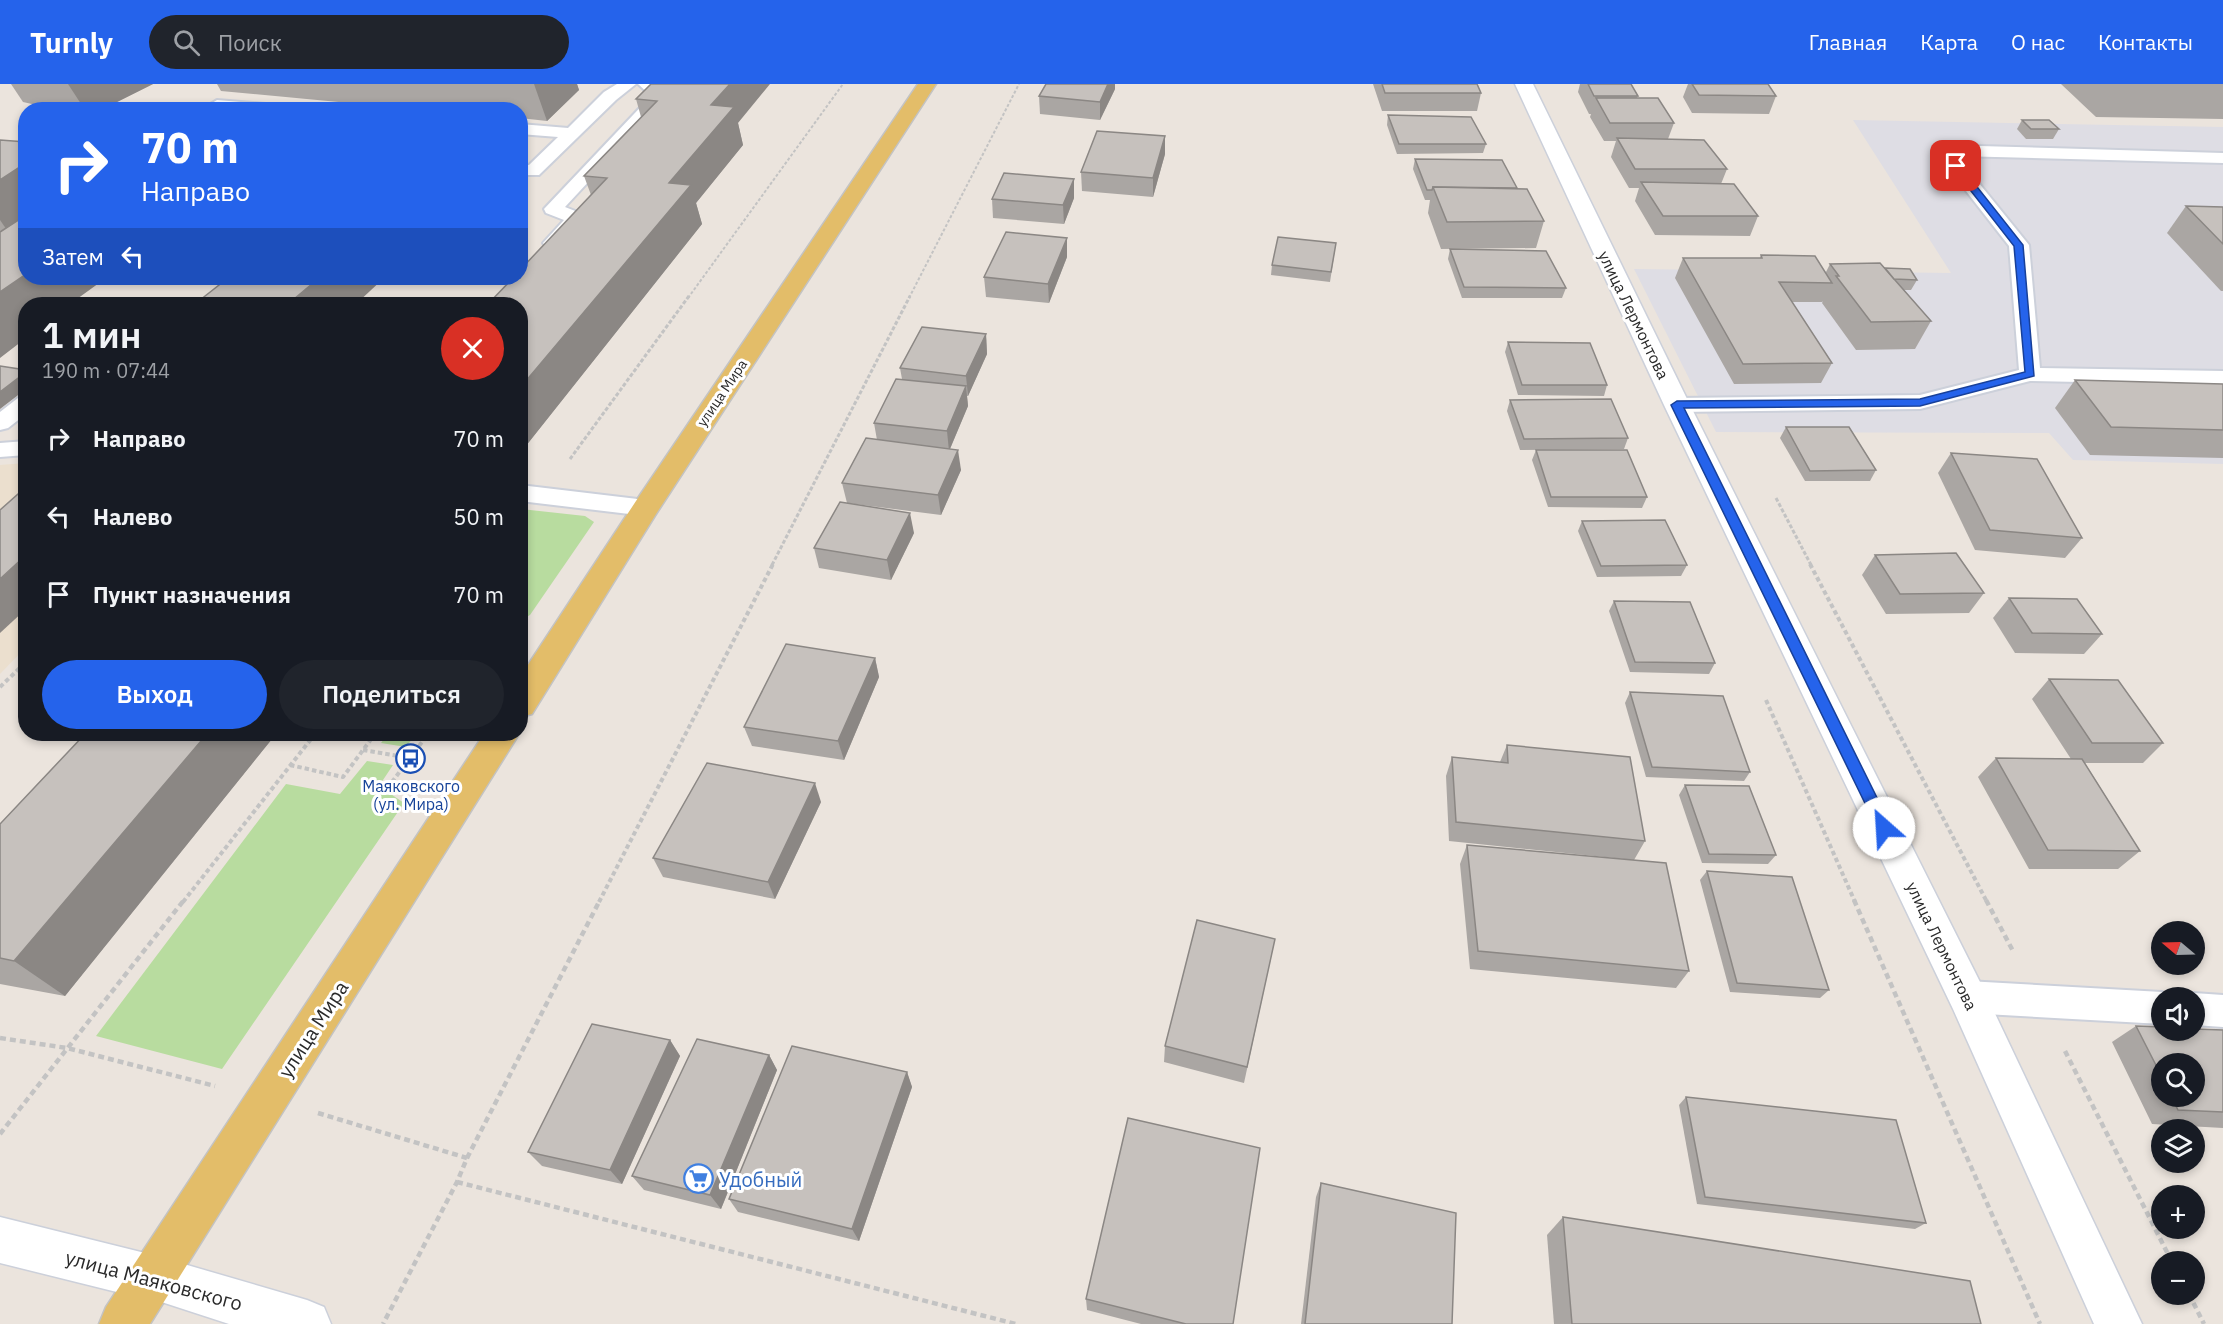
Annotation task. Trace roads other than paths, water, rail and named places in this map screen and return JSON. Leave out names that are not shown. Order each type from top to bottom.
[{"type":"main road","name":"улица Мира","points":[[528,692],[646,508],[927,84]]},
{"type":"main road","name":"улица Лермонтова","points":[[1524,84],[1677,405],[1967,997],[2118,1324]]},
{"type":"main road","name":"улица Мира","points":[[123,1324],[498,741]]},
{"type":"main road","name":"улица Маяковского","points":[[0,1240],[153,1278],[307,1324]]},
{"type":"lane","points":[[528,171],[533,171],[609,96],[628,84]]},
{"type":"lane","points":[[544,252],[576,218],[553,209],[661,95],[646,84]]},
{"type":"lane","points":[[528,130],[571,133]]},
{"type":"lane","points":[[2030,374],[2019,245],[1943,150],[2223,158]]},
{"type":"lane","points":[[1677,405],[1920,402],[2030,374],[2223,378]]},
{"type":"lane","points":[[0,423],[18,409]]},
{"type":"lane","points":[[0,430],[18,432]]},
{"type":"lane","points":[[0,450],[18,449]]},
{"type":"lane","points":[[532,494],[646,508]]},
{"type":"lane","points":[[1967,997],[2151,1007]]},
{"type":"lane","points":[[2205,1010],[2223,1011]]},
{"type":"place","name":"Маяковского (ул. Мира)","points":[[411,758]]},
{"type":"place","name":"Удобный","points":[[698,1179]]}]
